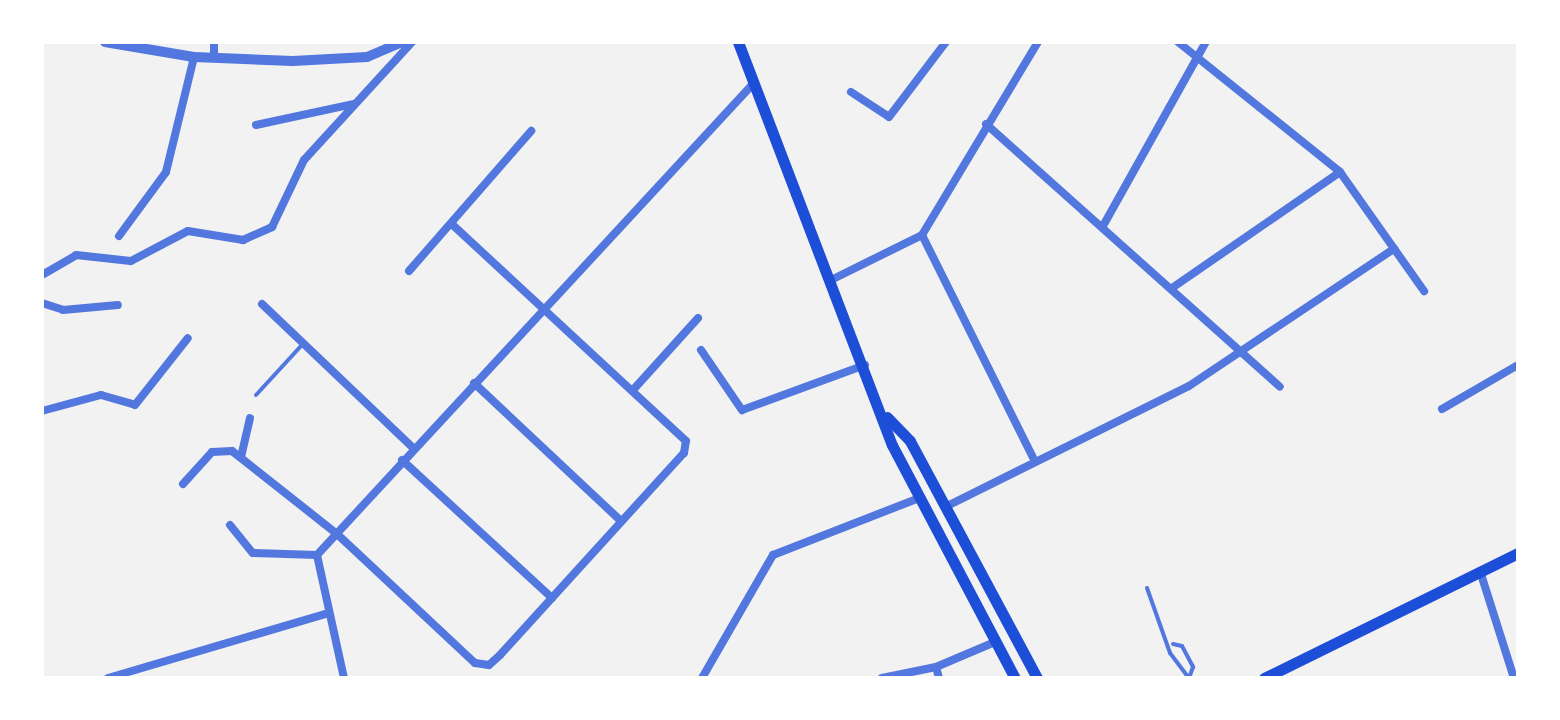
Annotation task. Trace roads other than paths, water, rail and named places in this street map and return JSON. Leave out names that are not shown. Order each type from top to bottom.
[{"type":"main road","points":[[738,42],[752,85],[887,417],[892,445],[1015,678]]},
{"type":"main road","points":[[887,417],[910,441],[1037,678]]},
{"type":"main road","points":[[1264,678],[1518,553]]},
{"type":"street","points":[[105,42],[194,57],[341,61],[403,42]]},
{"type":"street","points":[[214,42],[214,58]]},
{"type":"street","points":[[42,275],[76,255],[131,261],[188,231],[243,240],[272,227],[304,160],[412,42]]},
{"type":"street","points":[[851,92],[889,117],[946,42]]},
{"type":"street","points":[[831,280],[922,235],[1038,42]]},
{"type":"street","points":[[1178,42],[1200,55],[1340,172],[1424,291]]},
{"type":"street","points":[[1103,226],[1206,42]]},
{"type":"street","points":[[119,236],[170,163],[194,57]]},
{"type":"street","points":[[344,678],[326,614],[317,555],[752,85]]},
{"type":"street","points":[[256,125],[354,104]]},
{"type":"street","points":[[986,124],[1280,387]]},
{"type":"street","points":[[409,271],[531,131]]},
{"type":"street","points":[[1172,288],[1340,172]]},
{"type":"street","points":[[183,484],[212,452],[241,457],[336,533],[482,666],[552,598],[684,453],[686,441],[452,224]]},
{"type":"street","points":[[922,235],[1033,458]]},
{"type":"street","points":[[945,507],[1033,458],[1189,386],[1239,349],[1394,249]]},
{"type":"street","points":[[42,303],[63,310],[118,305]]},
{"type":"street","points":[[262,304],[413,448]]},
{"type":"street","points":[[633,390],[698,318]]},
{"type":"street","points":[[42,411],[101,395],[135,405],[188,338]]},
{"type":"street","points":[[701,350],[747,411],[866,365]]},
{"type":"street","points":[[1442,409],[1518,365]]},
{"type":"street","points":[[474,383],[621,521]]},
{"type":"street","points":[[241,457],[250,418]]},
{"type":"street","points":[[402,460],[552,598]]},
{"type":"street","points":[[702,678],[773,555],[919,498]]},
{"type":"street","points":[[230,525],[253,553],[317,555]]},
{"type":"street","points":[[1480,571],[1514,678]]},
{"type":"street","points":[[108,678],[326,614]]},
{"type":"street","points":[[882,678],[936,667],[995,642]]},
{"type":"street","points":[[936,667],[939,678]]},
{"type":"lane","points":[[256,395],[303,343]]},
{"type":"lane","points":[[1147,588],[1173,644],[1170,653],[1189,678]]},
{"type":"lane","points":[[1173,644],[1182,646],[1193,667],[1189,678]]}]
